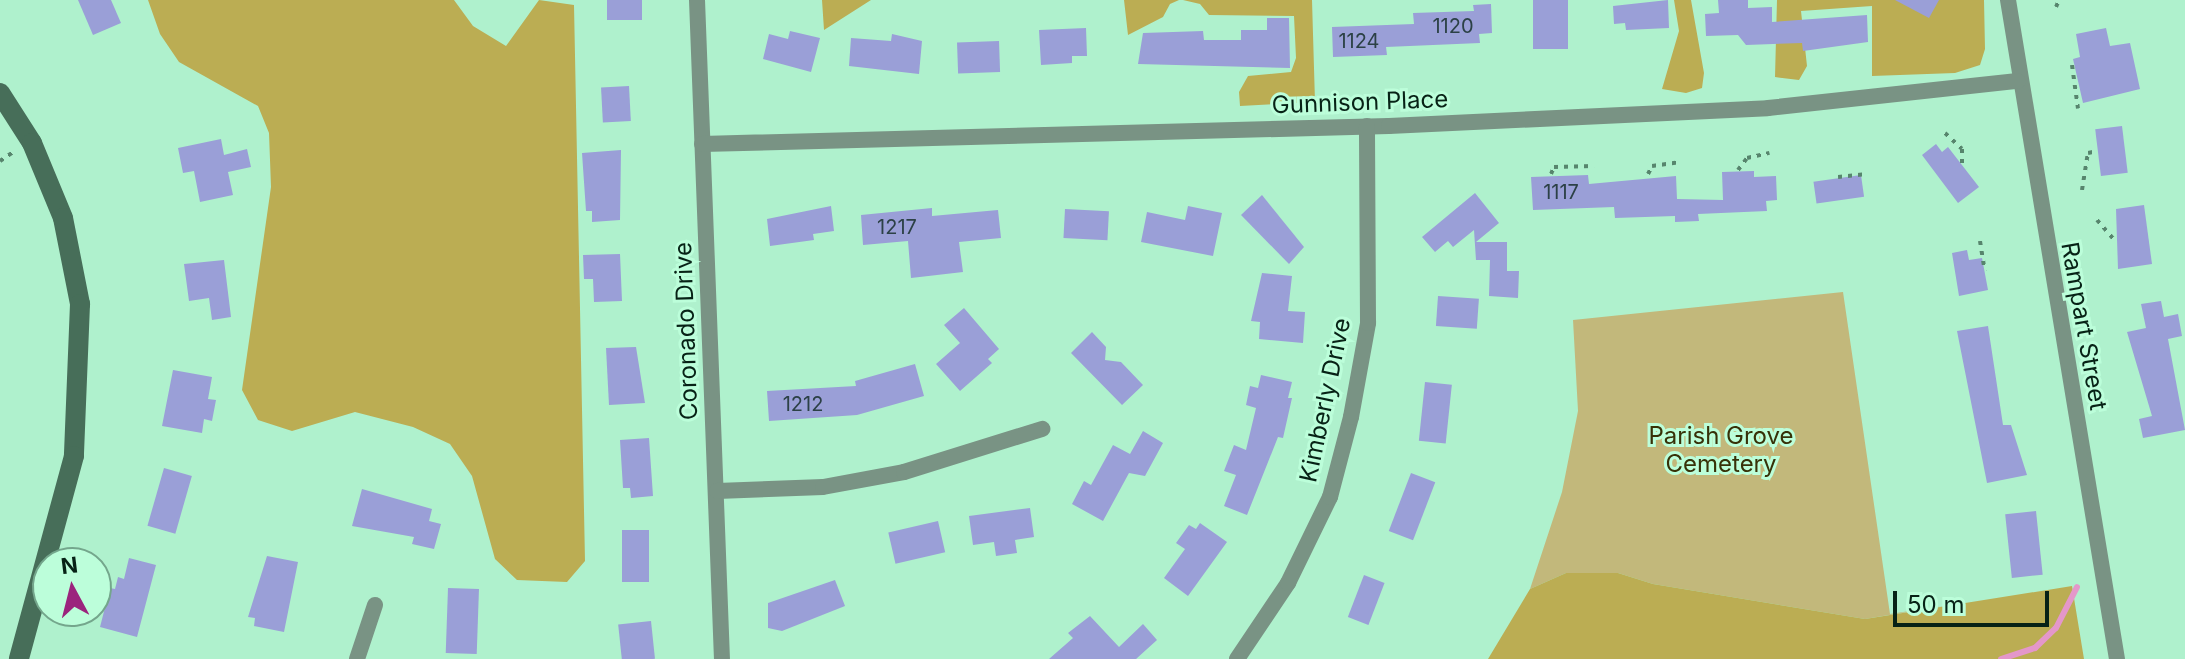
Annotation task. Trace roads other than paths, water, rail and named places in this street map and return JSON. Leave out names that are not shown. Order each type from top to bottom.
[{"type":"main road","points":[[0,93],[32,143],[63,218],[80,304],[74,456],[19,659]]},
{"type":"street","name":"Coronado Drive","points":[[697,0],[722,659]]},
{"type":"street","name":"Rampart Street","points":[[2008,0],[2018,81],[2117,659]]},
{"type":"street","name":"Gunnison Place","points":[[702,144],[1367,126],[1768,108],[2018,81]]},
{"type":"street","name":"Kimberly Drive","points":[[1237,659],[1288,583],[1330,497],[1351,417],[1368,323],[1367,126]]},
{"type":"street","points":[[717,491],[823,487],[904,472],[1042,429]]},
{"type":"street","points":[[357,659],[375,605]]},
{"type":"waterway","points":[[2001,659],[2035,648],[2056,628],[2077,587]]},
{"type":"park label","name":"Parish Grove Cemetery","points":[[1721,450]]}]
